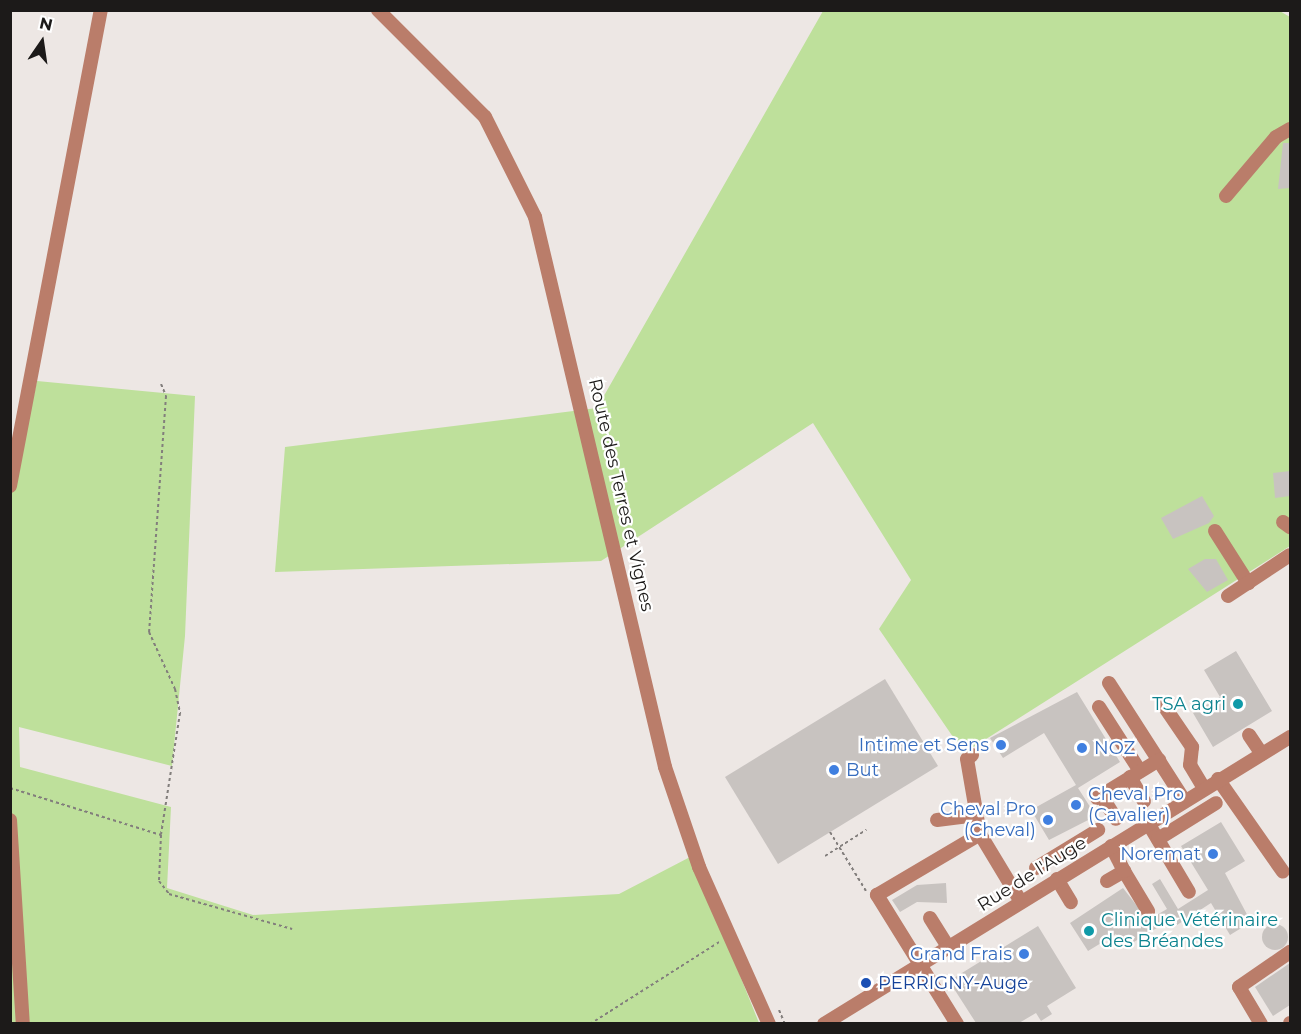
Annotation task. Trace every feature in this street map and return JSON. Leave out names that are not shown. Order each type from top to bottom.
[{"type":"street","points":[[10,486],[101,10]]},
{"type":"street","name":"Route des Terres et Vignes","points":[[378,10],[485,117],[535,217],[665,766],[729,936],[769,1023]]},
{"type":"street","points":[[1226,196],[1276,137],[1290,129]]},
{"type":"street","points":[[1215,531],[1248,583]]},
{"type":"street","points":[[1228,596],[1290,555]]},
{"type":"street","points":[[1109,683],[1184,800]]},
{"type":"street","points":[[1164,706],[1192,747],[1190,765],[1204,788]]},
{"type":"street","points":[[1099,707],[1135,774],[1144,801]]},
{"type":"street","points":[[1249,735],[1262,754]]},
{"type":"street","name":"Rue de l'Auge","points":[[824,1023],[1218,779],[1290,737]]},
{"type":"street","points":[[972,755],[967,759],[976,789],[975,815],[981,834],[1021,902]]},
{"type":"street","points":[[1116,819],[1099,797],[1158,760]]},
{"type":"street","points":[[1218,779],[1283,872]]},
{"type":"street","points":[[1158,839],[1216,803]]},
{"type":"street","points":[[937,820],[975,815]]},
{"type":"street","points":[[10,820],[23,1023]]},
{"type":"street","points":[[1148,823],[1190,892]]},
{"type":"street","points":[[1036,868],[1098,831]]},
{"type":"street","points":[[957,1023],[877,896],[981,834]]},
{"type":"street","points":[[1111,846],[1148,911]]},
{"type":"street","points":[[1057,855],[1071,902]]},
{"type":"street","points":[[1107,881],[1124,871]]},
{"type":"street","points":[[930,918],[948,946]]},
{"type":"street","points":[[1262,1023],[1239,987],[1290,952]]},
{"type":"path","points":[[161,384],[166,396],[149,632],[175,689],[180,713],[162,835],[159,881],[169,894],[292,929]]},
{"type":"path","points":[[10,788],[162,835]]},
{"type":"path","points":[[825,856],[866,830]]},
{"type":"path","points":[[590,1023],[729,936]]},
{"type":"green space","points":[[1278,10],[1290,17],[1290,546],[964,753],[879,629],[911,580],[813,423],[601,561],[275,572],[285,447],[597,408],[823,11]]},
{"type":"green space","points":[[37,381],[195,396],[185,636],[172,766],[19,727],[20,767],[171,807],[167,888],[253,915],[619,894],[692,856],[759,1023],[11,1023],[10,501]]},
{"type":"building","points":[[1283,143],[1290,143],[1290,188],[1278,189]]},
{"type":"building","points":[[1290,471],[1290,496],[1275,498],[1273,473]]},
{"type":"building","points":[[1202,496],[1214,516],[1209,523],[1173,539],[1161,518]]},
{"type":"building","points":[[1205,559],[1216,559],[1228,580],[1207,592],[1188,569]]},
{"type":"building","name":"TSA agri","points":[[1236,651],[1272,711],[1213,747],[1193,713],[1220,697],[1204,670]]},
{"type":"building","name":"But","points":[[885,679],[938,766],[778,864],[725,777]]},
{"type":"building","points":[[1077,692],[1120,762],[1078,788],[1096,816],[1049,840],[1031,810],[1076,785],[1044,733],[1003,758],[990,738]]},
{"type":"building","points":[[1221,822],[1245,861],[1225,873],[1251,922],[1230,935],[1211,903],[1177,925],[1173,918],[1124,948],[1116,934],[1088,951],[1070,923],[1123,888],[1148,920],[1167,909],[1152,884],[1160,879],[1178,909],[1208,890],[1181,846]]},
{"type":"building","points":[[946,883],[947,903],[917,902],[900,912],[892,900],[917,885]]},
{"type":"building","points":[[1275,924],[1284,928],[1288,937],[1284,946],[1275,950],[1266,946],[1262,937],[1266,928]]},
{"type":"building","name":"Grand Frais","points":[[1038,926],[1076,988],[1047,1006],[1052,1014],[1041,1021],[1036,1013],[1019,1023],[976,1023],[949,981]]},
{"type":"building","points":[[1290,963],[1290,1005],[1273,1016],[1255,987]]},
{"type":"place","name":"TSA agri","points":[[1238,704]]},
{"type":"place","name":"Intime et Sens","points":[[1001,745]]},
{"type":"place","name":"NOZ","points":[[1082,748]]},
{"type":"place","name":"But","points":[[834,770]]},
{"type":"place","name":"Cheval Pro (Cavalier)","points":[[1076,805]]},
{"type":"place","name":"Cheval Pro (Cheval)","points":[[1048,820]]},
{"type":"place","name":"Noremat","points":[[1213,854]]},
{"type":"place","name":"Clinique Vétérinaire des Bréandes","points":[[1089,931]]},
{"type":"place","name":"Grand Frais","points":[[1024,954]]},
{"type":"place","name":"PERRIGNY-Auge","points":[[866,983]]}]
